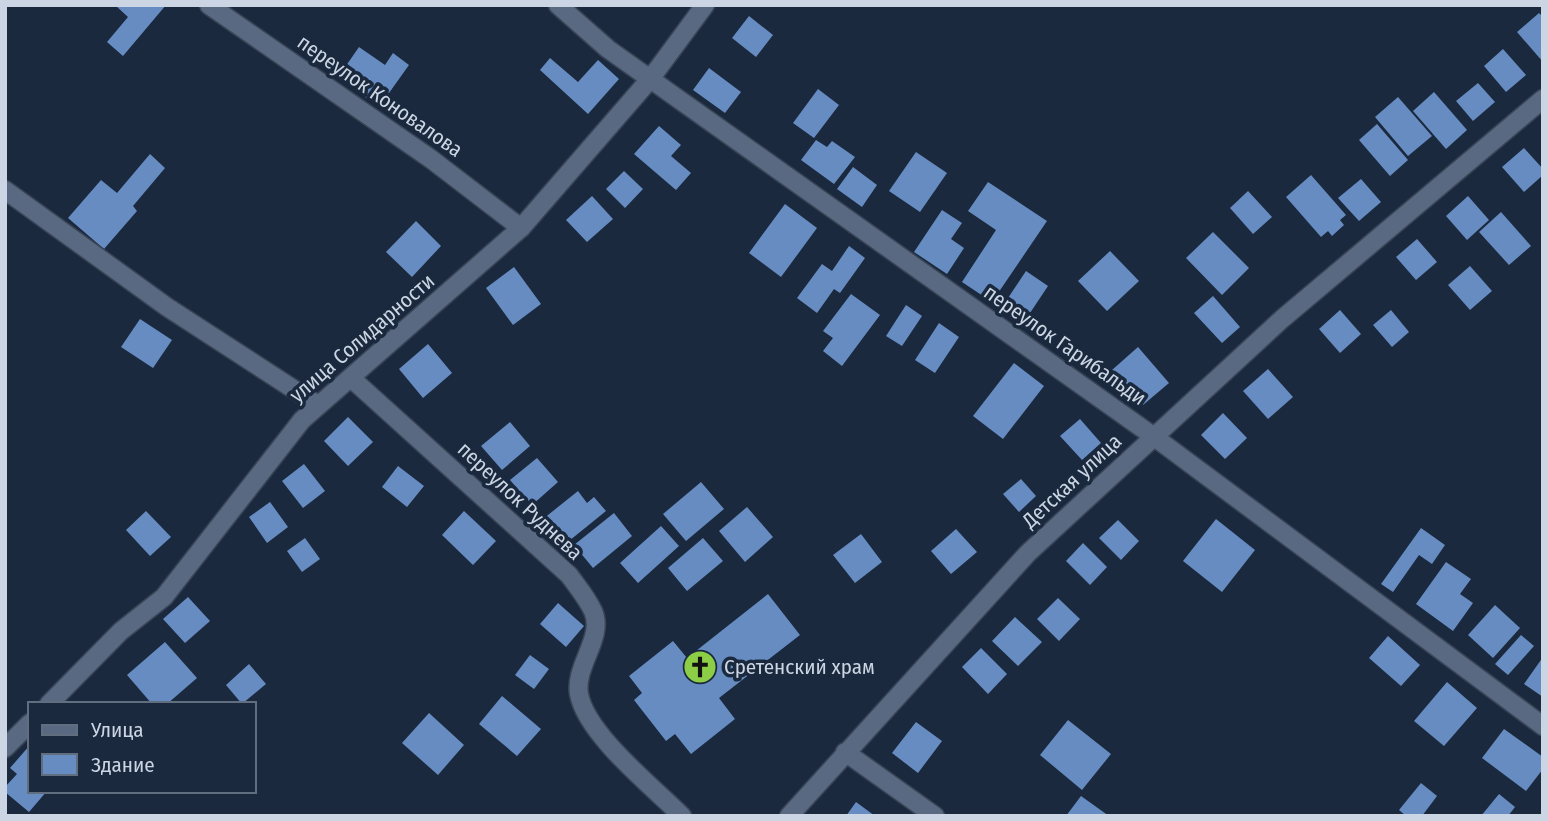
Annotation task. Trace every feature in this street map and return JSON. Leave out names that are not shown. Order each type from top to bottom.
[{"type":"street","name":"переулок Коновалова","points":[[209,5],[431,159],[521,228]]},
{"type":"street","name":"переулок Гарибальди","points":[[558,5],[608,49],[1153,436],[1543,726]]},
{"type":"street","name":"улица Солидарности","points":[[51,702],[121,631],[164,597],[302,419],[521,228],[650,78],[705,5]]},
{"type":"street","name":"Детская улица","points":[[789,816],[1028,553],[1282,319],[1543,99]]},
{"type":"street","points":[[5,190],[167,307],[318,405]]},
{"type":"street","name":"переулок Руднева","points":[[351,378],[569,575],[594,613],[595,633],[583,663],[578,692],[586,712],[600,733],[682,816]]},
{"type":"street","points":[[5,748],[28,725]]},
{"type":"street","points":[[845,752],[935,816]]},
{"type":"building","points":[[115,5],[166,5],[123,56],[107,42],[128,17]]},
{"type":"building","points":[[1539,13],[1543,17],[1543,62],[1517,32]]},
{"type":"building","points":[[749,16],[773,35],[756,57],[732,38]]},
{"type":"building","points":[[359,47],[385,65],[393,53],[409,65],[379,107],[358,92],[362,88],[341,73]]},
{"type":"building","points":[[1503,49],[1526,75],[1506,92],[1484,66]]},
{"type":"building","points":[[550,58],[578,82],[598,60],[619,79],[588,114],[540,70]]},
{"type":"building","points":[[709,68],[741,92],[725,113],[693,90]]},
{"type":"building","points":[[1478,83],[1495,102],[1473,121],[1456,101]]},
{"type":"building","points":[[818,89],[839,105],[814,138],[793,123]]},
{"type":"building","points":[[1434,92],[1467,130],[1446,149],[1413,111]]},
{"type":"building","points":[[1398,97],[1432,136],[1408,156],[1375,117]]},
{"type":"building","points":[[1377,124],[1408,160],[1390,176],[1359,140]]},
{"type":"building","points":[[659,126],[681,145],[671,156],[691,173],[676,190],[634,154]]},
{"type":"building","points":[[816,140],[827,147],[832,141],[855,157],[834,184],[801,160]]},
{"type":"building","points":[[1524,148],[1543,169],[1543,175],[1524,192],[1502,167]]},
{"type":"building","points":[[916,152],[947,173],[920,212],[889,191]]},
{"type":"building","points":[[150,154],[165,168],[133,206],[137,211],[104,249],[68,218],[101,180],[117,193]]},
{"type":"building","points":[[853,167],[877,185],[862,207],[837,189]]},
{"type":"building","points":[[624,171],[643,189],[625,208],[606,189]]},
{"type":"building","points":[[1311,175],[1346,215],[1340,220],[1344,225],[1332,236],[1328,231],[1321,237],[1286,197]]},
{"type":"building","points":[[1361,179],[1381,202],[1359,221],[1338,198]]},
{"type":"building","points":[[988,182],[1047,221],[992,302],[962,282],[996,230],[968,211]]},
{"type":"building","points":[[1248,191],[1272,217],[1253,234],[1230,208]]},
{"type":"building","points":[[592,196],[613,219],[587,242],[566,220]]},
{"type":"building","points":[[1468,196],[1489,220],[1467,240],[1446,216]]},
{"type":"building","points":[[785,204],[817,228],[781,277],[749,253]]},
{"type":"building","points":[[942,210],[962,223],[951,239],[964,248],[947,274],[914,252]]},
{"type":"building","points":[[1501,212],[1531,246],[1509,265],[1479,232]]},
{"type":"building","points":[[416,221],[441,246],[412,277],[386,252]]},
{"type":"building","points":[[1213,232],[1249,268],[1222,295],[1186,258]]},
{"type":"building","points":[[1417,239],[1437,262],[1416,280],[1396,257]]},
{"type":"building","points":[[849,246],[865,258],[840,293],[834,289],[817,313],[797,298],[822,264],[832,271]]},
{"type":"building","points":[[1110,251],[1139,281],[1107,311],[1078,281]]},
{"type":"building","points":[[1470,266],[1492,291],[1470,310],[1448,285]]},
{"type":"building","points":[[514,267],[541,304],[513,325],[486,288]]},
{"type":"building","points":[[1026,271],[1048,286],[1024,322],[1002,307]]},
{"type":"building","points":[[851,294],[880,315],[842,366],[823,351],[833,338],[823,331]]},
{"type":"building","points":[[1213,296],[1240,327],[1222,343],[1194,313]]},
{"type":"building","points":[[906,305],[922,316],[902,346],[886,336]]},
{"type":"building","points":[[1340,310],[1361,334],[1340,353],[1319,329]]},
{"type":"building","points":[[1391,310],[1409,332],[1392,347],[1373,325]]},
{"type":"building","points":[[140,319],[172,340],[153,368],[121,347]]},
{"type":"building","points":[[939,323],[959,337],[935,373],[915,360]]},
{"type":"building","points":[[428,344],[452,373],[423,398],[399,369]]},
{"type":"building","points":[[1138,347],[1169,383],[1143,405],[1112,370]]},
{"type":"building","points":[[1014,363],[1044,386],[1003,439],[973,416]]},
{"type":"building","points":[[1268,369],[1293,397],[1268,419],[1243,391]]},
{"type":"building","points":[[1223,413],[1247,438],[1225,459],[1201,435]]},
{"type":"building","points":[[348,417],[373,442],[348,466],[324,441]]},
{"type":"building","points":[[1080,419],[1101,443],[1082,460],[1060,436]]},
{"type":"building","points":[[510,422],[530,446],[502,470],[481,446]]},
{"type":"building","points":[[537,458],[558,482],[532,505],[510,480]]},
{"type":"building","points":[[304,464],[325,491],[303,508],[282,481]]},
{"type":"building","points":[[398,466],[424,486],[407,507],[382,487]]},
{"type":"building","points":[[1021,479],[1036,496],[1019,512],[1003,494]]},
{"type":"building","points":[[701,482],[724,509],[686,541],[663,514]]},
{"type":"building","points":[[578,491],[587,503],[594,497],[606,511],[564,545],[543,519]]},
{"type":"building","points":[[270,502],[288,527],[267,543],[249,517]]},
{"type":"building","points":[[747,507],[773,537],[745,562],[719,531]]},
{"type":"building","points":[[146,511],[171,537],[150,556],[126,530]]},
{"type":"building","points":[[464,511],[496,541],[473,565],[442,535]]},
{"type":"building","points":[[614,513],[632,536],[593,568],[574,545]]},
{"type":"building","points":[[1216,519],[1255,550],[1222,592],[1183,561]]},
{"type":"building","points":[[1118,520],[1139,541],[1121,560],[1099,538]]},
{"type":"building","points":[[661,526],[679,546],[638,583],[620,563]]},
{"type":"building","points":[[1421,528],[1445,545],[1432,564],[1419,555],[1393,592],[1381,584]]},
{"type":"building","points":[[956,529],[977,552],[951,574],[931,551]]},
{"type":"building","points":[[861,534],[882,562],[855,583],[833,555]]},
{"type":"building","points":[[305,538],[320,559],[302,572],[287,551]]},
{"type":"building","points":[[703,538],[723,561],[687,591],[668,568]]},
{"type":"building","points":[[1083,543],[1107,567],[1090,585],[1066,561]]},
{"type":"building","points":[[1446,562],[1471,579],[1460,594],[1473,603],[1453,631],[1416,604]]},
{"type":"building","name":"Сретенский храм","points":[[768,594],[800,635],[719,698],[735,719],[691,754],[675,734],[666,741],[634,700],[642,693],[629,676],[673,641],[687,658]]},
{"type":"building","points":[[188,597],[210,621],[185,643],[163,619]]},
{"type":"building","points":[[1058,598],[1080,619],[1059,641],[1037,619]]},
{"type":"building","points":[[558,603],[584,626],[566,647],[540,624]]},
{"type":"building","points":[[1495,605],[1520,628],[1493,658],[1468,635]]},
{"type":"building","points":[[1015,617],[1042,642],[1018,666],[992,641]]},
{"type":"building","points":[[1521,635],[1534,646],[1508,675],[1495,664]]},
{"type":"building","points":[[1388,636],[1420,665],[1401,686],[1369,658]]},
{"type":"building","points":[[165,642],[197,678],[169,702],[150,702],[127,675]]},
{"type":"building","points":[[981,648],[1007,674],[988,694],[962,667]]},
{"type":"building","points":[[530,655],[549,669],[534,689],[515,675]]},
{"type":"building","points":[[1543,657],[1543,697],[1524,684]]},
{"type":"building","points":[[249,664],[266,684],[244,702],[240,702],[226,685]]},
{"type":"building","points":[[1447,682],[1477,708],[1444,746],[1414,721]]},
{"type":"building","points":[[502,696],[541,729],[517,756],[479,724]]},
{"type":"building","points":[[429,713],[464,745],[438,775],[402,743]]},
{"type":"building","points":[[1068,720],[1111,754],[1082,790],[1040,755]]},
{"type":"building","points":[[916,722],[942,741],[918,773],[892,753]]},
{"type":"building","points":[[1504,729],[1543,757],[1543,769],[1526,791],[1482,758]]},
{"type":"building","points":[[28,747],[28,793],[45,793],[29,812],[5,792],[5,787],[17,774],[10,768]]},
{"type":"building","points":[[1421,783],[1437,796],[1422,816],[1406,816],[1399,810]]},
{"type":"building","points":[[1499,794],[1515,807],[1508,816],[1481,816]]},
{"type":"building","points":[[1081,796],[1109,816],[1066,816]]},
{"type":"building","points":[[856,802],[875,816],[846,816]]},
{"type":"place","name":"Сретенский храм","points":[[700,667]]}]
